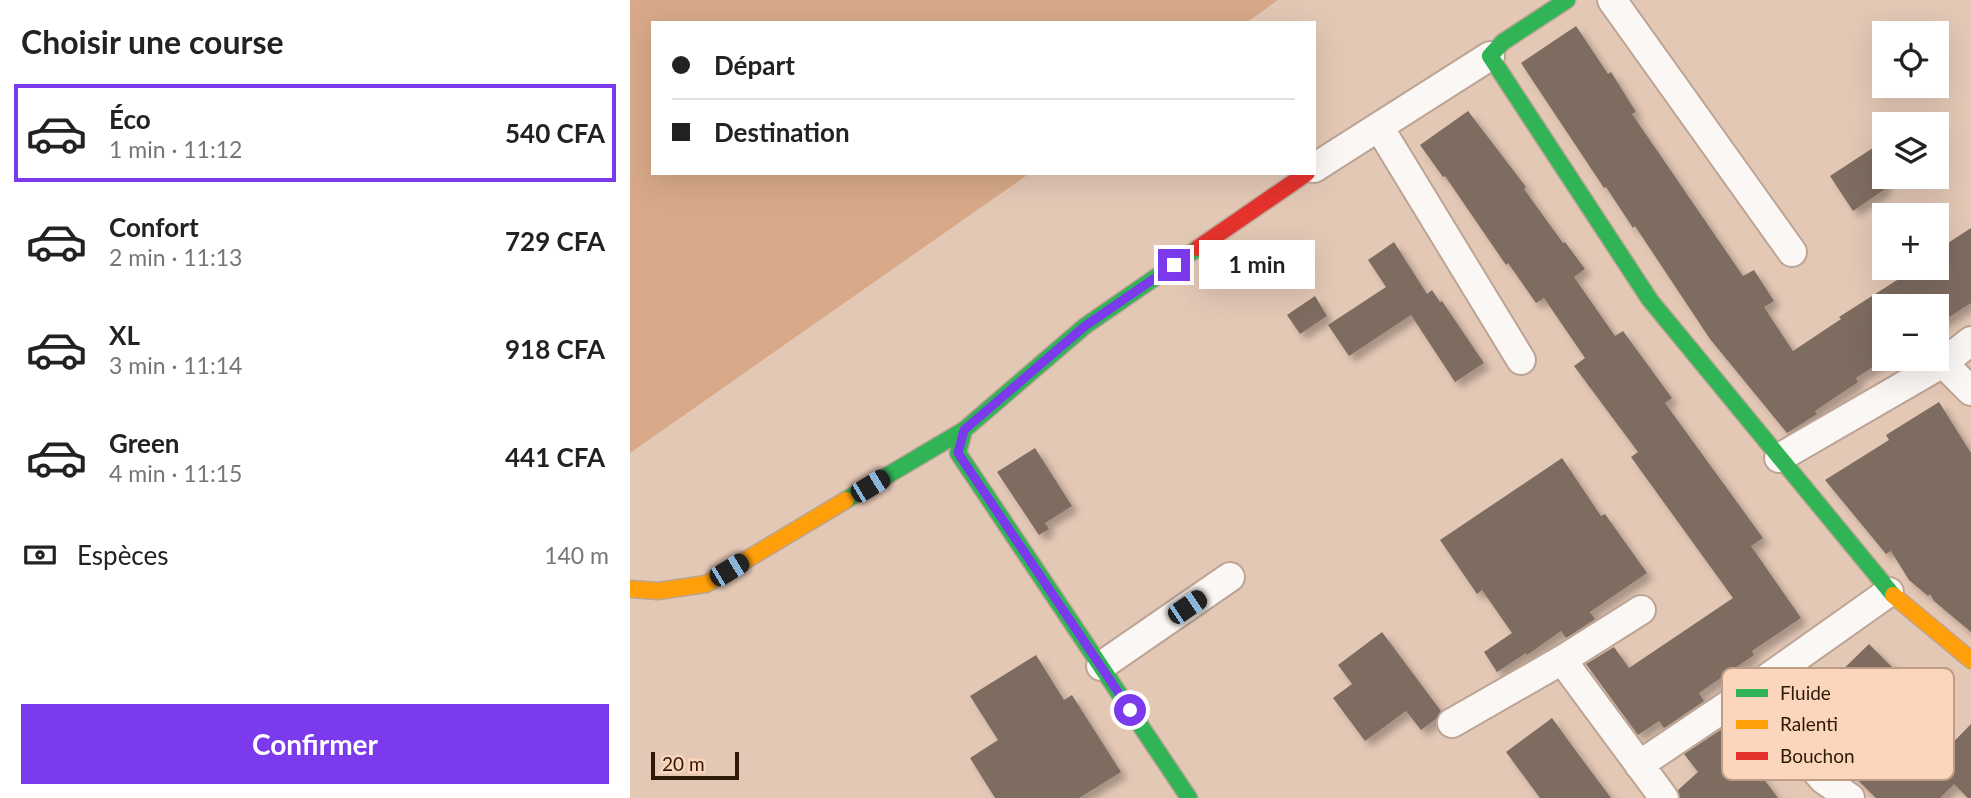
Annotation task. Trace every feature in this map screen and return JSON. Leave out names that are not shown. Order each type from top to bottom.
[{"type":"street","points":[[1316,167],[1490,56],[1503,42],[1567,0]]},
{"type":"street","points":[[1612,0],[1792,252]]},
{"type":"street","points":[[1490,56],[1650,300],[1889,592],[1971,660]]},
{"type":"street","points":[[1379,127],[1521,360]]},
{"type":"street","points":[[630,589],[658,591],[706,584],[964,430],[1085,326],[1304,175]]},
{"type":"street","points":[[1949,357],[1971,341]]},
{"type":"street","points":[[1949,369],[1971,391]]},
{"type":"street","points":[[1779,457],[1927,371]]},
{"type":"street","points":[[964,430],[958,453],[1189,798]]},
{"type":"street","points":[[1101,666],[1230,577]]},
{"type":"street","points":[[1782,668],[1889,592]]},
{"type":"street","points":[[1452,723],[1562,660],[1641,610]]},
{"type":"street","points":[[1562,660],[1664,798]]},
{"type":"street","points":[[1639,765],[1722,709]]},
{"type":"street","points":[[1824,780],[1850,798]]},
{"type":"shaded area","points":[[630,0],[1278,0],[1249,21],[651,21],[651,175],[1027,175],[630,453]]},
{"type":"building","points":[[1576,26],[1608,74],[1611,72],[1636,112],[1632,114],[1743,276],[1754,270],[1774,301],[1764,307],[1793,351],[1872,296],[1872,368],[1856,378],[1858,382],[1815,411],[1817,414],[1787,433],[1710,339],[1635,226],[1633,228],[1606,187],[1604,188],[1521,63]]},
{"type":"building","points":[[1468,111],[1526,187],[1524,189],[1563,243],[1565,242],[1585,269],[1574,277],[1615,336],[1623,331],[1672,398],[1665,403],[1763,538],[1751,546],[1801,618],[1752,651],[1754,655],[1735,668],[1722,668],[1722,677],[1699,693],[1704,701],[1664,728],[1659,721],[1638,735],[1586,664],[1614,647],[1629,668],[1733,598],[1631,457],[1638,452],[1574,366],[1585,358],[1544,298],[1536,303],[1420,145]]},
{"type":"building","points":[[1872,149],[1872,189],[1885,189],[1853,211],[1830,176]]},
{"type":"building","points":[[1971,228],[1971,303],[1949,317],[1949,294],[1875,294],[1897,280],[1949,280],[1949,242]]},
{"type":"building","points":[[1394,242],[1427,294],[1432,290],[1440,302],[1442,301],[1484,363],[1455,382],[1411,315],[1349,356],[1328,325],[1386,287],[1368,260]]},
{"type":"building","points":[[1315,296],[1327,316],[1300,334],[1287,315]]},
{"type":"building","points":[[1939,402],[1971,453],[1971,632],[1934,601],[1930,594],[1928,596],[1909,580],[1891,551],[1886,554],[1825,480],[1889,440],[1886,435]]},
{"type":"building","points":[[1035,448],[1072,506],[1045,523],[1049,529],[1039,535],[997,472]]},
{"type":"building","points":[[1562,458],[1601,516],[1605,514],[1647,573],[1590,612],[1595,619],[1566,638],[1561,631],[1497,672],[1484,652],[1512,633],[1482,590],[1477,594],[1440,540]]},
{"type":"building","points":[[1382,632],[1441,711],[1437,718],[1421,730],[1406,711],[1365,741],[1333,698],[1352,684],[1338,665]]},
{"type":"building","points":[[1869,644],[1893,668],[1844,668]]},
{"type":"building","points":[[1036,655],[1064,700],[1072,695],[1121,772],[1079,798],[995,798],[970,758],[998,740],[970,696]]},
{"type":"building","points":[[1552,718],[1611,798],[1540,798],[1506,752]]},
{"type":"building","points":[[1971,724],[1971,798],[1954,784],[1940,798],[1876,798],[1858,780],[1954,780],[1954,741]]},
{"type":"building","points":[[1722,729],[1722,780],[1765,780],[1778,798],[1680,798],[1678,790],[1698,772],[1684,754]]},
{"type":"traffic: fast","points":[[1567,0],[1503,42],[1490,56],[1650,300],[1893,595]]},
{"type":"traffic: fast","points":[[1189,798],[958,453],[964,430],[1085,326],[1198,248]]},
{"type":"traffic: fast","points":[[846,500],[964,430]]},
{"type":"traffic: slow","points":[[630,589],[658,591],[706,584],[846,500]]},
{"type":"traffic: slow","points":[[1893,595],[1971,660]]},
{"type":"traffic: jam","points":[[1198,248],[1304,175]]},
{"type":"route","points":[[1130,710],[958,453],[964,430],[1085,326],[1174,265]]}]
